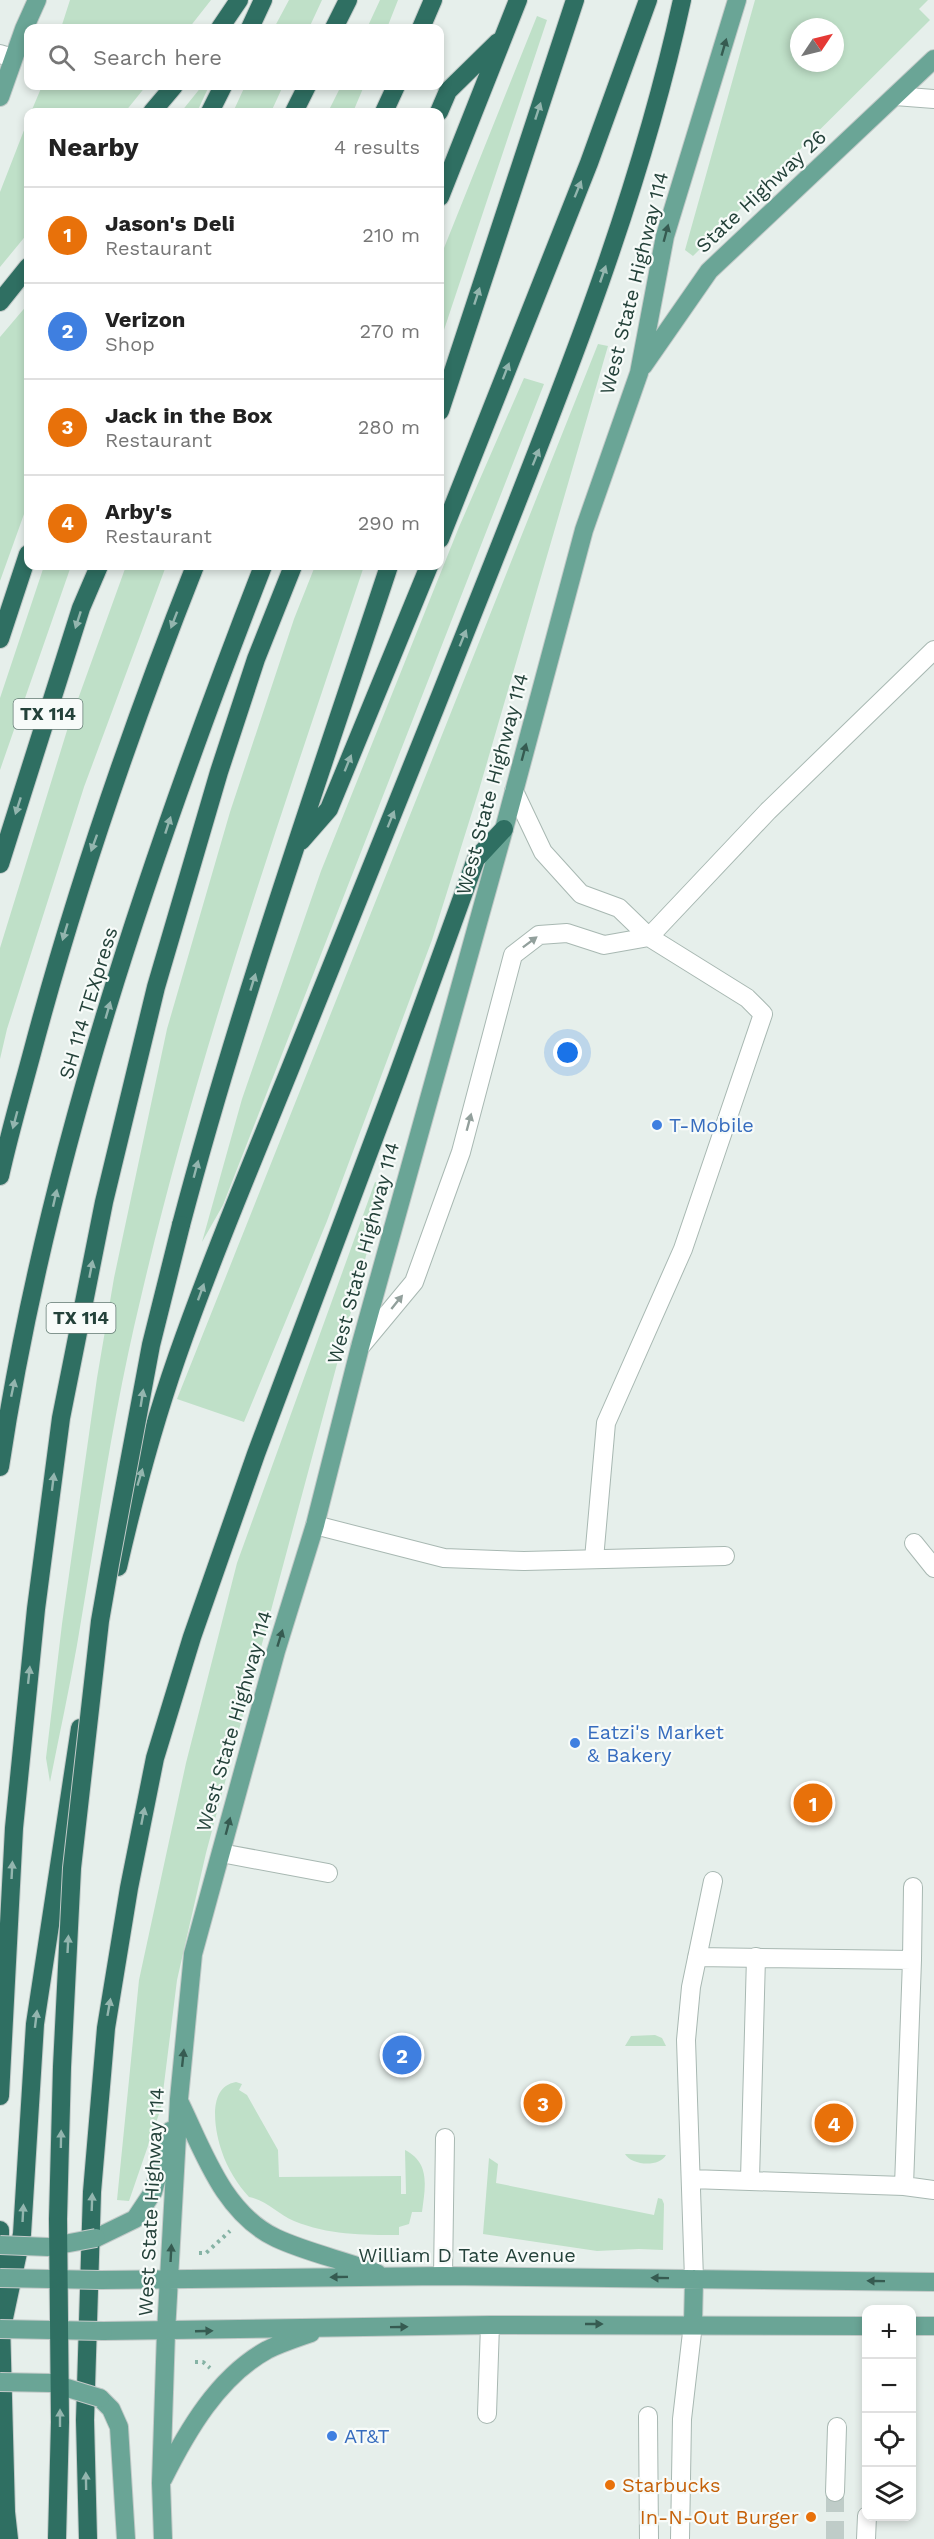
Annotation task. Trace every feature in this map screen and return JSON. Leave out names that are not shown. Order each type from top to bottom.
[{"type":"highway","points":[[223,24],[239,0]]},
{"type":"highway","points":[[252,24],[263,0]]},
{"type":"highway","points":[[336,24],[348,0]]},
{"type":"highway","points":[[423,24],[433,0]]},
{"type":"highway","points":[[444,187],[518,0]]},
{"type":"highway","points":[[444,399],[575,0]]},
{"type":"highway","points":[[444,529],[589,163],[648,0]]},
{"type":"highway","points":[[0,2330],[22,2234],[35,2024],[80,1726],[133,1501],[175,1362],[210,1265],[370,873],[549,424],[582,333],[655,113],[682,0]]},
{"type":"highway","points":[[441,108],[448,91],[503,37]]},
{"type":"highway","points":[[155,108],[171,90]]},
{"type":"highway","points":[[212,108],[221,90]]},
{"type":"highway","points":[[296,108],[305,90]]},
{"type":"highway","points":[[386,108],[394,90]]},
{"type":"highway","points":[[0,302],[24,272]]},
{"type":"highway","points":[[0,639],[24,566]]},
{"type":"highway","name":"TX 114","points":[[0,864],[81,608],[97,570]]},
{"type":"highway","name":"SH 114 TEXpress","points":[[0,1176],[60,949],[82,876],[172,623],[193,570]]},
{"type":"highway","name":"SH 114 TEXpress","points":[[0,1467],[9,1408],[56,1191],[119,970],[189,761],[261,570]]},
{"type":"highway","name":"TX 114","points":[[0,2096],[14,1828],[36,1609],[61,1418],[104,1202],[156,987],[219,772],[256,659],[291,570]]},
{"type":"highway","points":[[57,2539],[60,2422],[58,2218],[62,2067],[72,1868],[100,1621],[124,1482],[140,1415],[151,1345],[201,1147],[296,847],[388,570]]},
{"type":"highway","points":[[296,847],[329,809],[427,570]]},
{"type":"highway","points":[[88,2539],[85,2420],[92,2192],[106,2028],[129,1888],[155,1758],[192,1637],[256,1454],[476,859],[504,829]]},
{"type":"highway","points":[[0,2230],[0,2330],[6,2512],[9,2539]]},
{"type":"main road","points":[[24,24],[37,0]]},
{"type":"main road","name":"West State Highway 114","points":[[163,2539],[160,2483],[166,2332],[178,2099],[193,1954],[276,1651],[315,1525],[360,1347],[504,829],[584,530],[639,373],[665,236],[736,0]]},
{"type":"main road","points":[[0,97],[7,56],[24,24]]},
{"type":"main road","name":"State Highway 26","points":[[639,373],[710,270],[934,59]]},
{"type":"main road","points":[[0,2245],[48,2247],[96,2238],[135,2219],[153,2192],[178,2099]]},
{"type":"main road","points":[[178,2099],[225,2193],[247,2219],[283,2241],[345,2260],[385,2277]]},
{"type":"main road","name":"William D Tate Avenue","points":[[0,2278],[170,2280],[443,2277],[934,2282]]},
{"type":"main road","points":[[693,2324],[694,2279]]},
{"type":"main road","points":[[0,2330],[166,2332],[490,2325],[862,2326]]},
{"type":"main road","points":[[916,2326],[934,2326]]},
{"type":"main road","points":[[160,2483],[186,2433],[235,2372],[267,2350],[323,2328]]},
{"type":"main road","points":[[0,2382],[51,2383],[100,2398],[111,2409],[119,2427],[126,2539]]},
{"type":"lane","points":[[895,96],[934,99]]},
{"type":"lane","points":[[360,1347],[414,1282],[461,1152],[513,955],[539,935],[567,933],[604,945],[649,937],[768,811],[934,650]]},
{"type":"lane","points":[[514,791],[543,852],[581,894],[619,908],[649,937],[747,998],[764,1014],[683,1249],[606,1423],[594,1559]]},
{"type":"lane","points":[[315,1525],[444,1558],[524,1561],[725,1556]]},
{"type":"lane","points":[[914,1543],[934,1568]]},
{"type":"lane","points":[[221,1853],[328,1873]]},
{"type":"lane","points":[[694,2279],[686,2040],[691,1987],[713,1881]]},
{"type":"lane","points":[[904,2186],[913,1887]]},
{"type":"lane","points":[[697,1957],[912,1960]]},
{"type":"lane","points":[[750,2179],[756,1957]]},
{"type":"lane","points":[[443,2277],[445,2138]]},
{"type":"lane","points":[[691,2179],[750,2179],[904,2186],[934,2190]]},
{"type":"lane","points":[[680,2539],[682,2419],[693,2324]]},
{"type":"lane","points":[[487,2414],[490,2325]]},
{"type":"lane","points":[[648,2416],[649,2539]]},
{"type":"lane","points":[[835,2492],[837,2427]]},
{"type":"lane","points":[[866,2539],[867,2521]]},
{"type":"path","points":[[199,2253],[206,2253],[235,2226]]},
{"type":"path","points":[[195,2362],[203,2360],[215,2372]]},
{"type":"green space","points":[[70,0],[211,0],[192,24],[62,24]]},
{"type":"green space","points":[[289,0],[322,0],[311,24],[276,24]]},
{"type":"green space","points":[[380,0],[398,0],[389,24],[369,24]]},
{"type":"green space","points":[[755,0],[928,0],[919,9],[930,20],[693,256],[685,250]]},
{"type":"green space","points":[[537,16],[547,20],[444,330],[444,248]]},
{"type":"green space","points":[[40,90],[143,90],[128,108],[33,108]]},
{"type":"green space","points":[[199,90],[207,90],[199,108],[184,108]]},
{"type":"green space","points":[[243,90],[281,90],[273,108],[235,108]]},
{"type":"green space","points":[[339,90],[362,90],[355,108],[330,108]]},
{"type":"green space","points":[[24,130],[24,238],[0,267],[0,192]]},
{"type":"green space","points":[[24,309],[24,514],[0,581],[0,337]]},
{"type":"green space","points":[[598,344],[608,346],[479,790],[432,940],[327,1221],[244,1422],[177,1399]]},
{"type":"green space","points":[[524,378],[544,384],[223,1205],[202,1242],[242,1099],[321,871],[442,570],[444,570],[444,564]]},
{"type":"green space","points":[[43,570],[70,570],[0,770],[0,698]]},
{"type":"green space","points":[[125,570],[165,570],[84,787],[7,1029],[0,1059],[0,948],[69,724]]},
{"type":"green space","points":[[313,570],[363,570],[244,929],[164,1204],[122,1384],[74,1662],[50,1782],[46,1758],[62,1624],[97,1378],[114,1278],[167,1029],[230,812],[294,619]]},
{"type":"green space","points":[[375,1182],[385,1185],[206,1853],[177,1980],[161,2108],[129,2201],[117,2200],[139,1980],[186,1763],[237,1563]]},
{"type":"green space","points":[[655,2035],[662,2038],[666,2046],[625,2046],[631,2036]]},
{"type":"green space","points":[[236,2082],[242,2084],[239,2090],[247,2095],[278,2150],[279,2177],[401,2176],[401,2194],[406,2194],[405,2150],[413,2155],[423,2169],[425,2185],[422,2212],[412,2212],[409,2224],[399,2227],[399,2235],[345,2233],[307,2226],[249,2197],[227,2164],[219,2143],[215,2122],[215,2111],[220,2092],[226,2086]]},
{"type":"green space","points":[[625,2154],[666,2155],[657,2162],[645,2164],[633,2161]]},
{"type":"green space","points":[[489,2158],[498,2164],[496,2183],[654,2215],[658,2198],[662,2199],[664,2204],[663,2250],[597,2251],[483,2234]]},
{"type":"tunnel","points":[[835,2492],[835,2539]]},
{"type":"place","name":"T-Mobile","points":[[657,1125]]},
{"type":"place","name":"Eatzi's Market & Bakery","points":[[575,1743]]},
{"type":"place","name":"Jason's Deli","points":[[813,1803]]},
{"type":"place","name":"Verizon","points":[[402,2055]]},
{"type":"place","name":"Jack in the Box","points":[[543,2103]]},
{"type":"place","name":"Arby's","points":[[834,2123]]},
{"type":"place","name":"AT&T","points":[[332,2436]]},
{"type":"place","name":"Starbucks","points":[[610,2485]]},
{"type":"place","name":"In-N-Out Burger","points":[[811,2517]]}]
